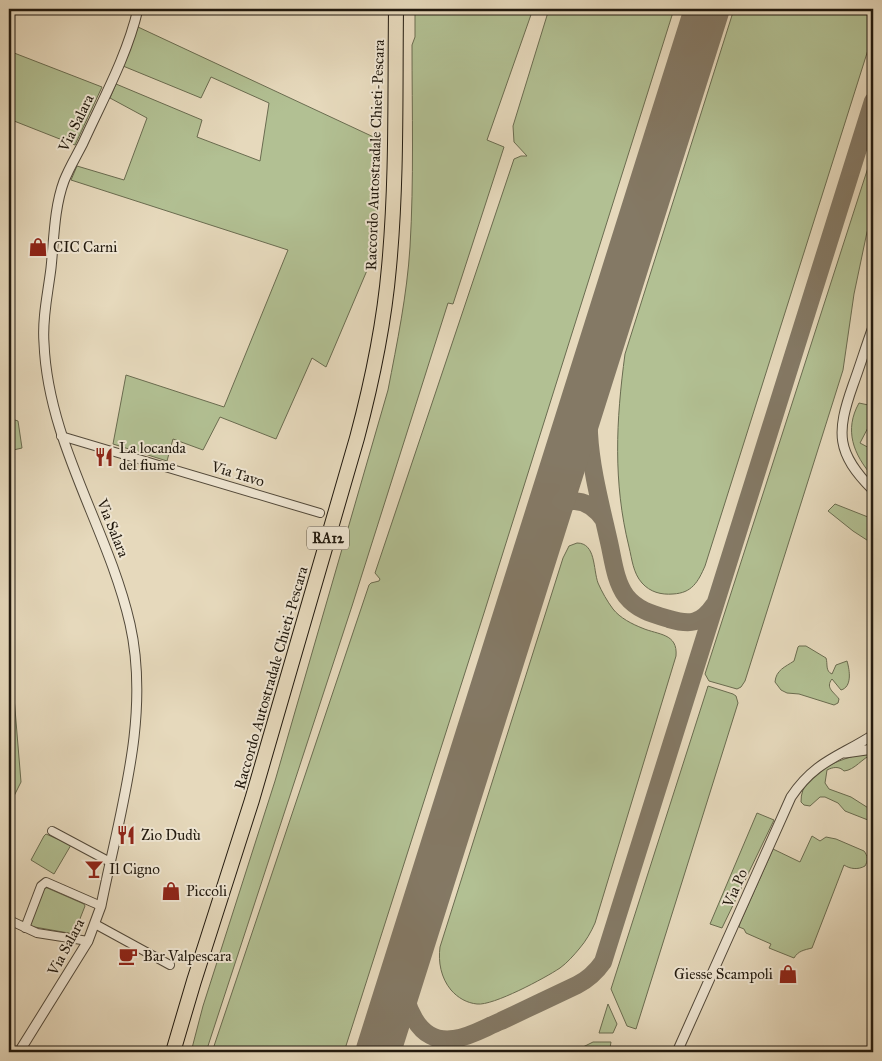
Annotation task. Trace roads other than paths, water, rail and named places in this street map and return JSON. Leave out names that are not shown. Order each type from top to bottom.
[{"type":"highway","name":"Raccordo Autostradale Chieti-Pescara","points":[[173,1052],[196,972],[252,800],[369,392],[384,309],[391,244],[394,188],[396,9]]},
{"type":"highway","name":"Raccordo Autostradale Chieti-Pescara","points":[[183,1052],[270,770],[379,392],[393,310],[401,240],[405,9]]},
{"type":"street","name":"Via Salara","points":[[19,1052],[88,941],[95,924],[101,906],[130,768],[138,691],[130,625],[117,576],[61,436],[50,390],[44,342],[44,319],[59,203],[67,175],[124,53],[138,9]]},
{"type":"street","points":[[873,327],[841,426],[842,441],[848,457],[856,472],[873,490]]},
{"type":"street","name":"Via Tavo","points":[[61,436],[320,514]]},
{"type":"street","name":"Via Po","points":[[677,1052],[791,797],[803,780],[814,769],[873,735]]},
{"type":"street","name":"Via Po","points":[[842,754],[873,749]]},
{"type":"street","points":[[52,832],[110,862]]},
{"type":"street","points":[[25,928],[41,886],[46,882],[101,906]]},
{"type":"street","points":[[9,920],[37,933],[88,941]]},
{"type":"street","points":[[95,924],[170,965]]},
{"type":"place","name":"CIC Carni","points":[[38,247]]},
{"type":"place","name":"La locanda del fiume","points":[[104,457]]},
{"type":"place","name":"Zio Dudù","points":[[126,835]]},
{"type":"place","name":"Il Cigno","points":[[94,869]]},
{"type":"place","name":"Piccoli","points":[[171,891]]},
{"type":"place","name":"Bar Valpescara","points":[[128,956]]},
{"type":"place","name":"Giesse Scampoli","points":[[788,974]]}]
